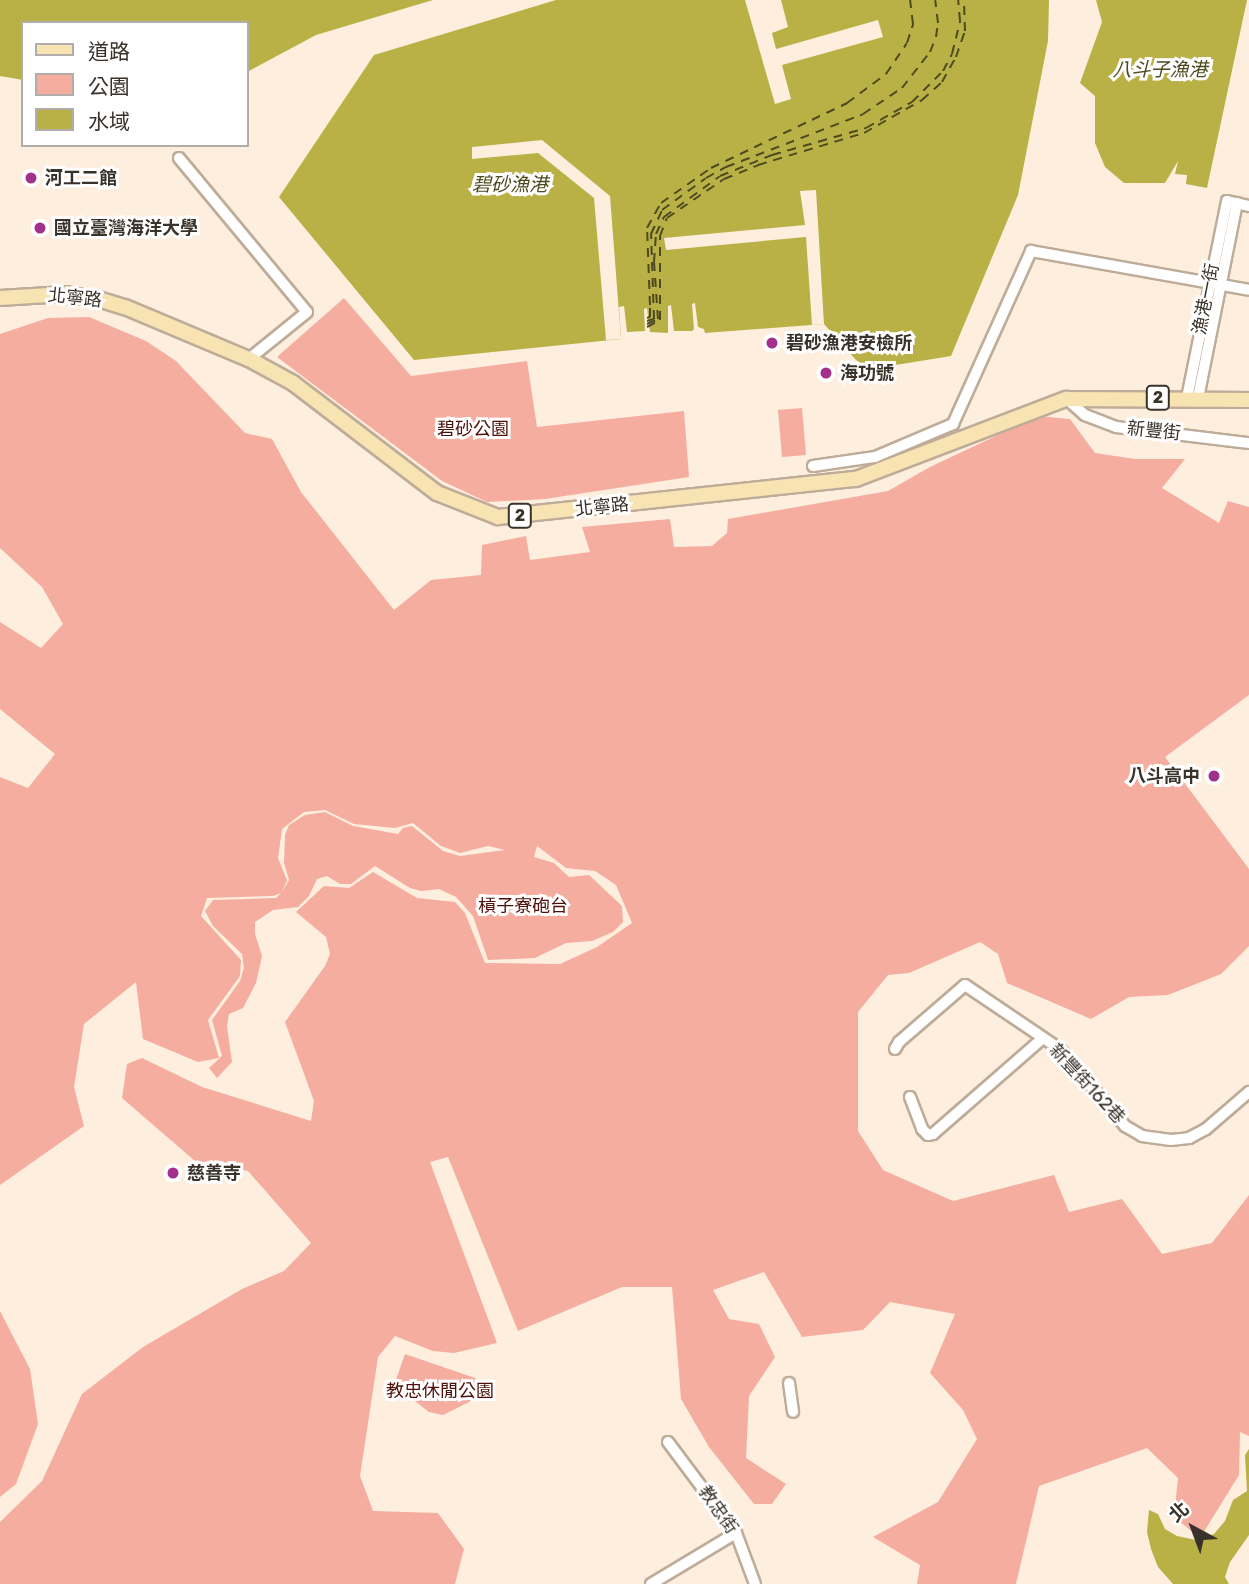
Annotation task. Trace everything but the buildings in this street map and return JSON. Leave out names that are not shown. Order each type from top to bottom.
[{"type":"main road","name":"北寧路","points":[[0,298],[51,294],[98,299],[125,307],[249,359],[293,383],[437,493],[498,517],[856,479],[1066,399],[1249,400]]},
{"type":"street","points":[[179,158],[307,312],[249,359]]},
{"type":"street","points":[[1232,202],[1249,206]]},
{"type":"street","name":"漁港一街","points":[[1193,398],[1208,284],[1232,202]]},
{"type":"street","name":"漁港一街","points":[[1193,398],[1221,285],[1232,202]]},
{"type":"street","points":[[813,466],[875,457],[953,424],[1031,251],[1249,290]]},
{"type":"street","name":"新豐街","points":[[1066,399],[1084,415],[1116,427],[1249,443]]},
{"type":"street","name":"新豐街162巷","points":[[895,1049],[899,1042],[965,985],[1069,1059],[1125,1126],[1142,1136],[1171,1140],[1189,1138],[1206,1129],[1249,1092]]},
{"type":"street","points":[[910,1097],[922,1129],[928,1135],[933,1134],[1043,1038]]},
{"type":"street","points":[[789,1383],[793,1412]]},
{"type":"street","name":"教忠街","points":[[668,1442],[736,1533],[755,1584]]},
{"type":"street","points":[[651,1584],[736,1533]]},
{"type":"green space","name":"碧砂公園","points":[[344,298],[411,376],[527,361],[537,427],[684,411],[689,477],[545,499],[487,502],[442,481],[277,357]]},
{"type":"green space","name":"槓子寮砲台","points":[[89,317],[146,341],[176,361],[245,433],[272,439],[301,492],[394,610],[431,580],[481,575],[482,545],[526,536],[530,560],[590,552],[582,527],[670,519],[674,547],[712,546],[727,533],[728,519],[888,491],[930,467],[1038,416],[1070,419],[1095,453],[1135,459],[1185,459],[1162,488],[1219,523],[1228,501],[1249,507],[1249,695],[1165,757],[1249,869],[1249,946],[1221,974],[1168,995],[1129,997],[1091,1019],[1007,983],[998,954],[980,942],[909,973],[888,975],[858,1012],[858,1131],[883,1170],[953,1201],[1054,1175],[1069,1212],[1122,1199],[1162,1254],[1212,1243],[1249,1195],[1249,1436],[1240,1432],[1239,1475],[1200,1538],[1174,1517],[1178,1478],[1147,1448],[1039,1486],[1016,1584],[917,1584],[920,1565],[873,1537],[938,1502],[977,1439],[963,1410],[930,1373],[955,1314],[890,1302],[863,1330],[802,1337],[764,1272],[713,1290],[729,1319],[759,1324],[775,1357],[749,1396],[746,1458],[786,1484],[772,1504],[754,1504],[709,1447],[681,1399],[672,1287],[622,1287],[518,1331],[448,1157],[430,1162],[497,1343],[454,1353],[433,1351],[395,1336],[378,1357],[360,1476],[373,1511],[438,1513],[464,1549],[455,1584],[0,1584],[0,1522],[42,1481],[82,1394],[143,1347],[242,1289],[284,1271],[311,1243],[248,1171],[195,1161],[122,1098],[127,1064],[142,1058],[202,1087],[311,1121],[314,1101],[285,1022],[325,966],[330,954],[326,937],[296,912],[324,886],[349,888],[373,872],[417,898],[455,902],[465,913],[485,963],[560,964],[597,947],[632,923],[616,885],[595,871],[566,868],[537,846],[534,857],[554,863],[569,877],[589,875],[622,906],[623,922],[613,932],[592,941],[566,943],[535,958],[488,960],[473,916],[456,897],[439,889],[421,891],[410,888],[375,866],[351,884],[340,884],[327,876],[317,879],[309,896],[298,907],[273,910],[255,922],[255,934],[262,956],[256,983],[243,1008],[229,1014],[227,1026],[232,1062],[217,1078],[209,1068],[222,1056],[212,1020],[240,981],[244,968],[242,954],[213,926],[205,911],[213,900],[276,898],[281,893],[273,896],[207,898],[201,916],[241,960],[240,976],[208,1020],[219,1058],[198,1062],[143,1039],[136,982],[84,1024],[74,1087],[84,1126],[0,1185],[0,777],[28,788],[55,754],[0,709],[0,622],[41,648],[63,624],[42,587],[0,548],[0,334],[48,318]],"holes":[[[325,810],[354,824],[395,828],[413,823],[441,846],[460,853],[488,846],[505,850],[460,856],[443,851],[412,826],[403,828],[398,834],[353,826],[325,812],[305,815],[289,825],[285,835],[284,863],[289,880],[282,892],[287,880],[278,858],[282,829],[304,812]]]},
{"type":"green space","points":[[802,408],[806,455],[782,457],[778,410]]},
{"type":"green space","points":[[0,1311],[30,1369],[38,1424],[16,1484],[0,1497]]},
{"type":"green space","name":"教忠休閒公園","points":[[405,1354],[475,1378],[483,1395],[443,1415],[429,1412],[394,1385]]},
{"type":"water","points":[[0,0],[433,0],[316,35],[248,71],[248,21],[21,21],[21,80],[0,76]]},
{"type":"water","name":"碧砂漁港","points":[[556,0],[745,0],[775,104],[791,99],[782,65],[883,37],[878,20],[776,49],[772,33],[788,27],[781,0],[1049,0],[1048,41],[1018,195],[951,356],[871,369],[856,360],[824,324],[705,333],[704,329],[698,327],[695,303],[692,304],[692,331],[674,331],[671,305],[668,306],[668,333],[650,332],[647,308],[644,309],[645,331],[627,332],[624,306],[619,307],[621,339],[414,360],[279,197],[374,55]]},
{"type":"water","name":"八斗子漁港","points":[[1096,0],[1247,0],[1207,188],[1186,184],[1187,175],[1175,174],[1178,161],[1165,183],[1124,183],[1105,167],[1095,143],[1095,96],[1080,83],[1102,22]]},
{"type":"water","points":[[1249,1449],[1249,1535],[1230,1562],[1225,1577],[1229,1584],[1173,1584],[1158,1567],[1151,1549],[1147,1532],[1149,1510],[1158,1514],[1165,1529],[1177,1536],[1196,1540],[1214,1534],[1225,1521],[1233,1500],[1247,1491],[1245,1455]]},
{"type":"pier","points":[[542,140],[610,196],[621,339],[606,340],[594,198],[538,153],[472,159],[472,147]]},
{"type":"pier","points":[[816,190],[824,324],[812,325],[806,237],[666,250],[664,238],[805,225],[800,191]]},
{"type":"ferry route","points":[[647,318],[650,317],[647,228],[661,203],[711,168],[847,103],[886,74],[907,43],[913,24],[910,0]]},
{"type":"ferry route","points":[[647,321],[654,319],[651,234],[662,210],[726,167],[863,114],[902,88],[930,52],[936,37],[938,23],[935,0]]},
{"type":"ferry route","points":[[647,324],[658,319],[654,262],[656,234],[664,217],[720,176],[772,155],[866,128],[912,102],[943,71],[952,54],[960,21],[958,0]]},
{"type":"ferry route","points":[[647,327],[660,320],[660,236],[667,218],[724,179],[758,165],[864,133],[922,100],[942,82],[956,57],[965,31],[964,0]]},
{"type":"place","name":"河工二館","points":[[31,178]]},
{"type":"place","name":"國立臺灣海洋大學","points":[[40,228]]},
{"type":"place","name":"碧砂漁港安檢所","points":[[772,343]]},
{"type":"place","name":"海功號","points":[[826,373]]},
{"type":"place","name":"八斗高中","points":[[1214,776]]},
{"type":"place","name":"慈善寺","points":[[173,1173]]}]
